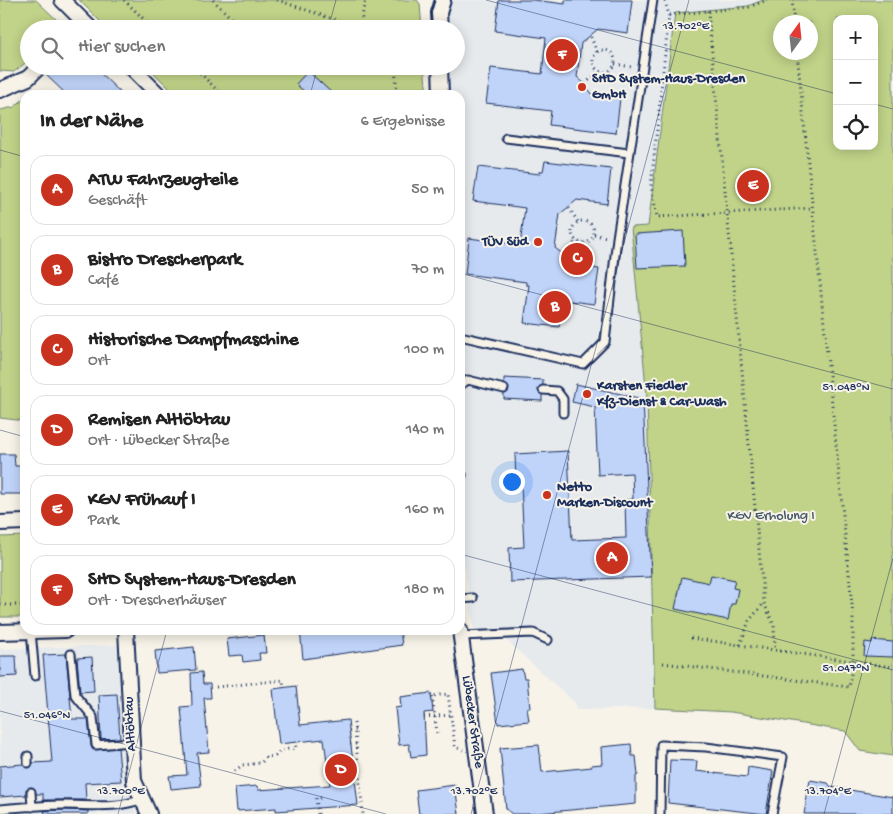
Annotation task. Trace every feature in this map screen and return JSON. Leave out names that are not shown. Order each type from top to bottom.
[{"type":"street","points":[[62,0],[79,20]]},
{"type":"street","points":[[439,20],[439,13],[443,0]]},
{"type":"street","points":[[0,90],[31,75]]},
{"type":"street","points":[[139,75],[154,90]]},
{"type":"street","points":[[440,75],[441,90]]},
{"type":"street","points":[[0,523],[20,522]]},
{"type":"street","points":[[0,632],[20,631]]},
{"type":"street","name":"Altlöbtau","points":[[126,635],[134,780],[149,814]]},
{"type":"street","name":"Lübecker Straße","points":[[460,635],[484,814]]},
{"type":"lane","points":[[465,337],[583,364],[605,342],[629,153],[653,0]]},
{"type":"lane","points":[[506,138],[629,153]]},
{"type":"lane","points":[[465,382],[468,380],[504,389]]},
{"type":"lane","points":[[543,390],[557,391],[563,399],[563,413]]},
{"type":"lane","points":[[465,598],[473,598]]},
{"type":"lane","points":[[465,633],[534,633],[548,640]]},
{"type":"lane","points":[[31,635],[35,676]]},
{"type":"lane","points":[[71,654],[75,695],[94,717],[96,745],[132,742]]},
{"type":"lane","points":[[660,814],[661,745],[706,747],[783,757],[772,814]]},
{"type":"lane","points":[[31,792],[32,807]]},
{"type":"lane","points":[[0,809],[101,806],[132,803],[142,799]]},
{"type":"path","points":[[124,0],[145,20]]},
{"type":"path","points":[[213,0],[233,20]]},
{"type":"path","points":[[277,0],[337,20]]},
{"type":"path","points":[[362,20],[365,0]]},
{"type":"path","points":[[665,0],[669,15],[651,186],[657,217],[813,208]]},
{"type":"path","points":[[669,15],[750,7],[768,0]]},
{"type":"path","points":[[792,0],[793,15]]},
{"type":"path","points":[[708,11],[764,603],[774,625],[775,650]]},
{"type":"path","points":[[591,37],[597,52],[593,62],[599,71]]},
{"type":"path","points":[[585,84],[599,71],[608,72],[615,64],[614,57],[609,51],[597,52]]},
{"type":"path","points":[[663,663],[848,687],[853,661],[853,615],[798,60]]},
{"type":"path","points":[[615,64],[642,69]]},
{"type":"path","points":[[202,75],[217,90]]},
{"type":"path","points":[[396,75],[397,90]]},
{"type":"path","points":[[569,208],[578,222]]},
{"type":"path","points":[[576,241],[585,243],[594,235],[592,225],[587,222],[578,222]]},
{"type":"path","points":[[576,241],[571,231],[578,222]]},
{"type":"path","points":[[564,255],[576,241]]},
{"type":"path","points":[[740,645],[749,621],[764,603]]},
{"type":"path","points":[[0,605],[20,605]]},
{"type":"path","points":[[691,638],[893,667]]},
{"type":"path","points":[[216,687],[283,680],[284,688]]},
{"type":"path","points":[[437,733],[432,696],[448,694],[455,747],[458,750],[476,750]]},
{"type":"path","points":[[424,717],[450,715]]},
{"type":"path","points":[[354,722],[363,814]]},
{"type":"path","points":[[349,731],[355,730]]},
{"type":"path","points":[[236,771],[242,765],[261,763],[266,757],[275,756],[281,750],[296,748],[295,742]]},
{"type":"path","points":[[350,744],[356,744]]},
{"type":"path","points":[[352,762],[358,761]]},
{"type":"path","points":[[355,778],[360,778]]},
{"type":"path","points":[[356,795],[362,794]]},
{"type":"path","points":[[318,814],[316,798],[321,798]]},
{"type":"shaded area","points":[[443,0],[763,0],[748,6],[675,13],[648,226],[631,228],[647,398],[655,708],[576,710],[575,703],[506,640],[476,642],[465,569],[465,90],[441,90],[440,75],[465,75],[465,20],[441,20]]},
{"type":"shaded area","points":[[118,645],[127,790],[137,814],[0,814],[0,649]]},
{"type":"green space","points":[[0,0],[36,0],[57,20],[20,20],[20,67],[14,72],[0,71]]},
{"type":"green space","points":[[79,0],[417,0],[420,4],[421,20],[99,20]]},
{"type":"green space","name":"KGV Erholung I","points":[[763,0],[893,0],[893,756],[860,751],[845,731],[731,712],[655,708],[647,398],[631,227],[648,226],[675,13],[748,6]]},
{"type":"green space","points":[[156,75],[425,75],[426,90],[171,90]]},
{"type":"green space","points":[[20,102],[20,420],[0,418],[0,110],[14,107]]},
{"type":"green space","points":[[20,536],[20,617],[0,617],[0,537]]},
{"type":"building","points":[[499,0],[533,0],[565,4],[565,0],[632,0],[628,33],[598,29],[581,43],[577,77],[592,94],[620,98],[616,133],[549,125],[551,111],[486,103],[491,68],[542,74],[546,38],[495,31]]},
{"type":"building","points":[[46,75],[102,75],[118,90],[62,90]]},
{"type":"building","points":[[304,75],[312,75],[329,90],[303,90],[296,84]]},
{"type":"building","name":"TÜV Süd","points":[[545,161],[611,169],[607,204],[577,200],[560,214],[555,248],[564,255],[570,265],[599,269],[594,304],[563,300],[559,327],[524,323],[529,285],[526,285],[526,282],[465,274],[469,238],[520,245],[525,208],[473,201],[478,167],[540,174],[540,171],[543,171]]},
{"type":"building","points":[[683,231],[685,266],[637,268],[635,234]]},
{"type":"building","points":[[504,378],[543,380],[543,385],[538,390],[542,395],[542,401],[504,399],[504,394],[509,390],[504,384]]},
{"type":"building","points":[[576,384],[643,399],[651,577],[510,582],[509,548],[524,547],[521,484],[516,484],[515,454],[568,451],[572,540],[626,538],[625,500],[633,499],[632,473],[598,475],[595,407],[572,402]]},
{"type":"building","points":[[0,454],[14,454],[15,466],[20,466],[20,494],[0,494]]},
{"type":"building","points":[[711,575],[735,580],[733,588],[738,589],[735,604],[731,604],[728,620],[675,609],[682,577],[709,583]]},
{"type":"building","points":[[264,635],[266,653],[259,653],[260,660],[243,662],[242,655],[229,656],[227,639]]},
{"type":"building","points":[[301,635],[401,635],[402,645],[303,659]]},
{"type":"building","points":[[872,640],[893,642],[893,657],[864,656],[865,642],[872,643]]},
{"type":"building","points":[[194,647],[196,670],[157,673],[155,651]]},
{"type":"building","points":[[66,654],[72,719],[88,719],[93,750],[118,748],[121,781],[85,783],[86,800],[43,800],[43,794],[36,794],[35,789],[31,787],[26,789],[26,795],[0,797],[0,766],[23,764],[28,768],[33,763],[52,762],[43,655]]},
{"type":"building","points":[[0,656],[16,656],[17,676],[0,677]]},
{"type":"building","points":[[92,657],[94,691],[80,692],[77,658]]},
{"type":"building","points":[[522,669],[524,678],[527,678],[530,708],[527,708],[529,721],[498,724],[491,673]]},
{"type":"building","points":[[202,672],[203,684],[210,684],[211,698],[204,698],[209,752],[197,753],[201,786],[171,789],[169,776],[187,775],[181,707],[192,706],[191,673]]},
{"type":"building","points":[[296,686],[300,725],[348,720],[358,805],[276,811],[276,808],[237,811],[235,788],[257,786],[258,790],[330,785],[324,739],[279,744],[273,689]]},
{"type":"building","points":[[431,693],[433,712],[424,713],[426,755],[411,757],[409,744],[399,745],[395,708],[401,707],[400,697]]},
{"type":"building","points":[[117,694],[120,738],[101,739],[99,695]]},
{"type":"building","points":[[631,744],[632,756],[636,756],[638,775],[636,776],[636,804],[527,814],[512,814],[506,809],[500,748],[539,745],[542,772],[592,767],[591,765],[602,764],[601,747]]},
{"type":"building","points":[[670,760],[697,761],[696,771],[747,777],[748,767],[773,771],[766,814],[668,803]]},
{"type":"building","points":[[810,780],[828,783],[831,787],[893,797],[893,814],[804,814]]},
{"type":"building","points":[[455,785],[459,814],[419,814],[416,790]]},
{"type":"building","points":[[44,811],[88,811],[88,814],[45,814]]},
{"type":"place","name":"SHD System-Haus-Dresden","points":[[562,55]]},
{"type":"place","name":"SHD System-Haus-Dresden GmbH","points":[[582,87]]},
{"type":"place","name":"KGV Frühauf I","points":[[753,186]]},
{"type":"place","name":"TÜV Süd","points":[[538,242]]},
{"type":"place","name":"Historische Dampfmaschine","points":[[577,259]]},
{"type":"place","name":"Bistro Drescherpark","points":[[555,307]]},
{"type":"place","name":"Karsten Fiedler Kfz-Dienst & Car-Wash","points":[[587,394]]},
{"type":"place","name":"Netto Marken-Discount","points":[[547,495]]},
{"type":"place","name":"ATW Fahrzeugteile","points":[[612,558]]},
{"type":"place","name":"Remisen Altlöbtau","points":[[341,770]]}]
